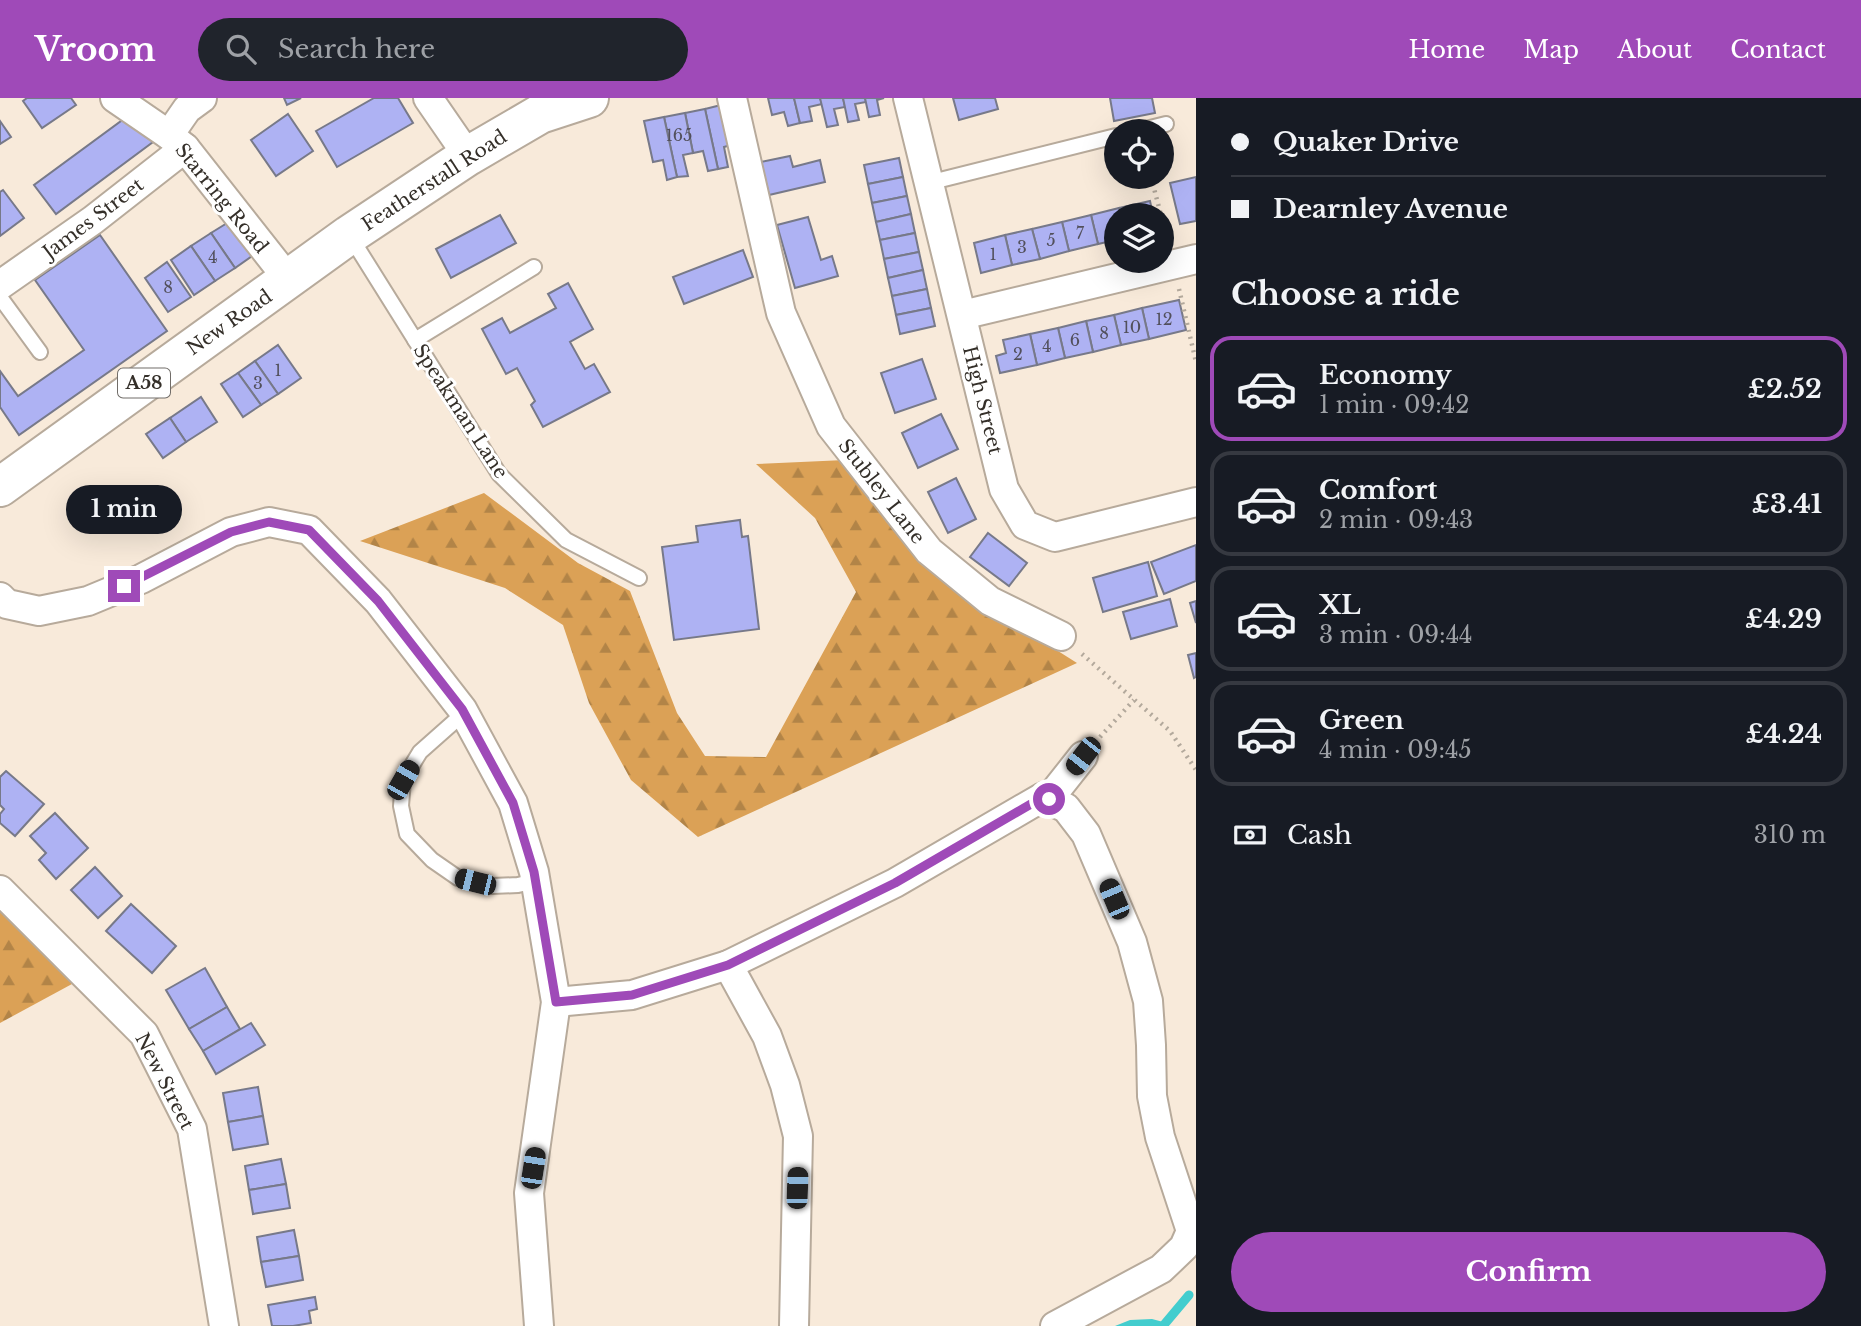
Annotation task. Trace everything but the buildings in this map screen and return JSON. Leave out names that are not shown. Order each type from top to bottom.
[{"type":"highway","name":"Featherstall Road","points":[[289,280],[349,235],[468,156],[540,114],[589,98]]},
{"type":"highway","name":"New Road","points":[[0,487],[289,280]]},
{"type":"street","name":"Starring Road","points":[[115,98],[177,142],[289,280]]},
{"type":"street","name":"James Street","points":[[0,285],[93,220],[177,142],[187,109],[202,98]]},
{"type":"street","points":[[428,98],[468,156]]},
{"type":"street","name":"Stubley Lane","points":[[732,98],[780,313],[831,425],[929,551],[990,601],[1061,636]]},
{"type":"street","name":"High Street","points":[[908,98],[1004,489],[1026,525],[1055,537],[1196,502]]},
{"type":"street","points":[[962,314],[1196,259]]},
{"type":"street","points":[[0,597],[7,604],[39,611],[88,601],[141,579],[231,532],[269,522],[309,530],[378,601],[464,713],[513,803],[535,881],[556,1002],[529,1194],[539,1326]]},
{"type":"street","points":[[556,1002],[632,995],[728,965],[895,883],[1046,798],[1083,756]]},
{"type":"street","points":[[1046,798],[1066,808],[1086,834],[1132,942],[1148,1001],[1152,1096],[1157,1123],[1191,1231],[1184,1247],[1161,1269],[1055,1326]]},
{"type":"street","name":"New Street","points":[[0,890],[144,1034],[192,1129],[224,1326]]},
{"type":"street","points":[[728,965],[767,1036],[786,1085],[798,1136],[794,1326]]},
{"type":"lane","points":[[928,183],[1104,139]]},
{"type":"lane","name":"Speakman Lane","points":[[349,235],[499,474],[566,540],[639,578]]},
{"type":"lane","points":[[415,340],[534,267]]},
{"type":"lane","points":[[0,297],[40,352]]},
{"type":"lane","points":[[464,713],[420,752],[403,780],[401,806],[407,834],[432,860],[458,878],[492,886],[535,881]]},
{"type":"path","points":[[1061,636],[1170,731],[1196,769]]},
{"type":"path","points":[[1083,756],[1134,700]]},
{"type":"green space","points":[[845,460],[996,612],[1077,663],[698,837],[631,780],[589,703],[563,625],[505,588],[360,541],[484,493],[578,563],[630,591],[677,713],[705,756],[766,757],[856,592],[815,518],[756,464]]},
{"type":"green space","points":[[0,910],[72,984],[0,1023]]},
{"type":"water","points":[[1152,1319],[1167,1323],[1168,1326],[1115,1326],[1130,1320]]},
{"type":"waterway","points":[[1163,1326],[1189,1295]]},
{"type":"route","points":[[124,586],[231,532],[269,522],[309,530],[378,601],[462,709],[513,803],[534,872],[556,1002],[632,995],[728,965],[895,883],[1043,797],[1049,799]]}]
